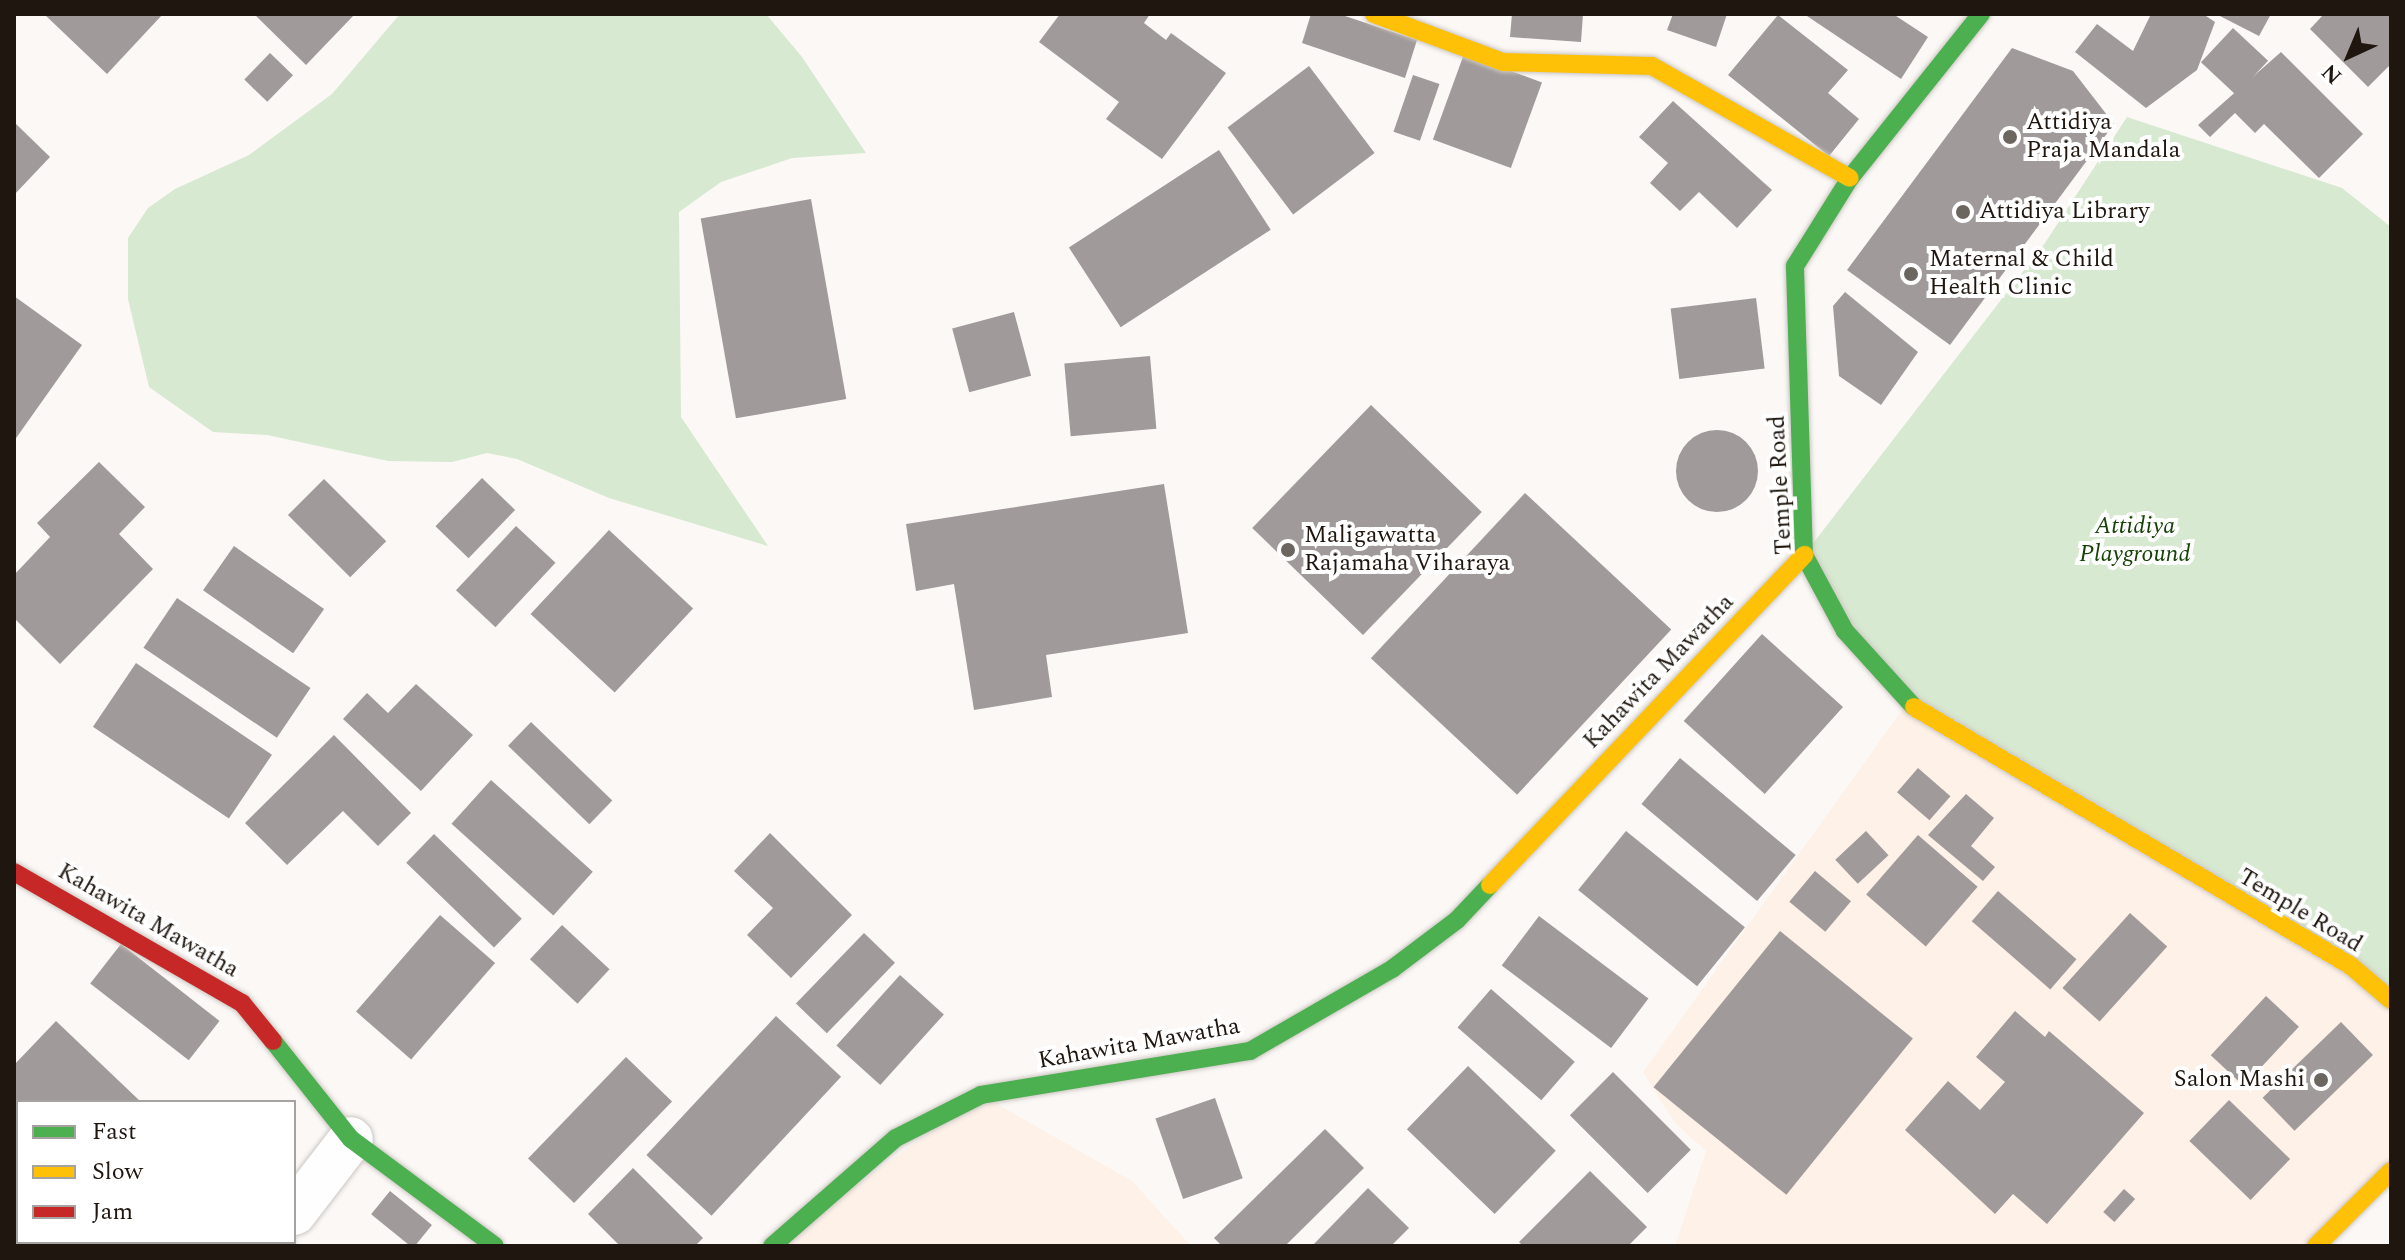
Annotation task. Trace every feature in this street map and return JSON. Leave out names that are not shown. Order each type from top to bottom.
[{"type":"street","points":[[1374,14],[1503,62],[1652,66],[1850,178]]},
{"type":"street","name":"Temple Road","points":[[1981,14],[1850,178],[1795,266],[1804,555],[1845,631],[1907,703],[2351,966],[2391,1000]]},
{"type":"street","name":"Kahawita Mawatha","points":[[772,1246],[896,1138],[981,1095],[1250,1051],[1392,969],[1457,920],[1804,555]]},
{"type":"street","name":"Kahawita Mawatha","points":[[14,872],[242,1003],[351,1139],[495,1246]]},
{"type":"street","points":[[296,1210],[351,1139]]},
{"type":"street","points":[[2316,1246],[2391,1171]]},
{"type":"shaded area","points":[[1907,703],[2391,1000],[2391,1171],[2316,1246],[1675,1246],[1706,1151],[1675,1123],[1643,1072]]},
{"type":"shaded area","points":[[981,1095],[1132,1181],[1191,1246],[772,1246]]},
{"type":"green space","points":[[400,14],[766,14],[802,57],[866,153],[792,158],[721,182],[679,212],[681,417],[768,546],[609,498],[517,459],[487,453],[452,462],[388,461],[267,435],[213,432],[149,387],[128,299],[128,238],[148,208],[175,189],[249,155],[332,94]]},
{"type":"green space","name":"Attidiya Playground","points":[[2127,117],[2342,188],[2391,227],[2391,1000],[1907,703],[1804,555],[2045,243]]},
{"type":"building","points":[[44,14],[163,14],[107,74]]},
{"type":"building","points":[[254,14],[355,14],[306,65]]},
{"type":"building","points":[[1060,14],[1150,14],[1144,23],[1166,40],[1171,33],[1226,73],[1162,159],[1106,119],[1119,102],[1039,42]]},
{"type":"building","points":[[1311,14],[1339,14],[1417,40],[1405,78],[1302,43]]},
{"type":"building","points":[[1512,14],[1583,14],[1581,42],[1510,37]]},
{"type":"building","points":[[1673,14],[1727,14],[1716,47],[1667,30]]},
{"type":"building","points":[[1804,14],[1893,14],[1928,37],[1901,79]]},
{"type":"building","points":[[2151,14],[2203,14],[2215,22],[2197,70],[2146,108],[2075,52],[2097,24],[2133,51]]},
{"type":"building","points":[[2216,14],[2271,14],[2259,36]]},
{"type":"building","points":[[2324,14],[2391,14],[2391,64],[2368,87],[2310,29]]},
{"type":"building","points":[[1778,15],[1848,70],[1828,93],[1859,119],[1829,156],[1728,75]]},
{"type":"building","points":[[2233,28],[2268,61],[2236,95],[2201,62]]},
{"type":"building","points":[[2012,48],[2073,71],[2114,124],[1950,345],[1847,270]]},
{"type":"building","points":[[2281,52],[2363,134],[2319,178],[2264,124],[2255,133],[2235,113],[2210,137],[2198,125]]},
{"type":"building","points":[[270,53],[293,75],[267,102],[244,80]]},
{"type":"building","points":[[1464,54],[1542,82],[1511,168],[1433,140]]},
{"type":"building","points":[[1309,66],[1375,153],[1293,214],[1228,127]]},
{"type":"building","points":[[1413,75],[1439,84],[1420,141],[1393,132]]},
{"type":"building","points":[[1673,101],[1772,190],[1737,228],[1699,192],[1680,211],[1650,183],[1668,163],[1639,137]]},
{"type":"building","points":[[14,122],[50,157],[14,195]]},
{"type":"building","points":[[1219,150],[1271,230],[1121,327],[1069,247]]},
{"type":"building","points":[[811,199],[846,399],[736,418],[701,218]]},
{"type":"building","points":[[1845,292],[1918,352],[1881,405],[1839,376],[1833,306]]},
{"type":"building","points":[[14,296],[82,345],[14,441]]},
{"type":"building","points":[[1756,298],[1765,368],[1679,379],[1671,308]]},
{"type":"building","points":[[1014,312],[1031,376],[969,392],[952,329]]},
{"type":"building","points":[[1150,356],[1156,429],[1071,436],[1064,363]]},
{"type":"building","points":[[1371,405],[1482,512],[1363,635],[1252,528]]},
{"type":"building","points":[[1709,430],[1725,430],[1740,437],[1751,448],[1758,471],[1755,487],[1746,500],[1725,512],[1709,512],[1694,505],[1683,494],[1676,479],[1676,463],[1683,448],[1694,437]]},
{"type":"building","points":[[99,462],[145,507],[119,534],[153,569],[60,664],[14,618],[14,575],[50,537],[37,523]]},
{"type":"building","points":[[482,478],[515,510],[469,558],[435,526]]},
{"type":"building","points":[[324,479],[386,541],[350,577],[288,515]]},
{"type":"building","points":[[1164,484],[1188,633],[1046,655],[1052,697],[974,710],[954,584],[916,591],[906,524]]},
{"type":"building","points":[[1525,493],[1671,629],[1517,795],[1371,658]]},
{"type":"building","points":[[516,526],[555,563],[495,627],[456,590]]},
{"type":"building","points":[[609,530],[693,608],[615,693],[531,614]]},
{"type":"building","points":[[234,546],[324,609],[293,653],[203,590]]},
{"type":"building","points":[[177,598],[310,688],[277,738],[143,648]]},
{"type":"building","points":[[1762,634],[1843,707],[1765,794],[1684,721]]},
{"type":"building","points":[[136,663],[272,755],[229,819],[93,727]]},
{"type":"building","points":[[416,684],[473,735],[421,791],[343,719],[367,693],[388,713]]},
{"type":"building","points":[[531,722],[612,800],[589,824],[508,746]]},
{"type":"building","points":[[334,735],[411,813],[378,846],[343,811],[287,865],[245,823]]},
{"type":"building","points":[[1680,758],[1796,855],[1757,901],[1641,804]]},
{"type":"building","points":[[1918,768],[1950,796],[1929,820],[1897,792]]},
{"type":"building","points":[[491,780],[593,872],[553,916],[452,824]]},
{"type":"building","points":[[1966,794],[1994,818],[1971,846],[1995,867],[1983,881],[1928,835]]},
{"type":"building","points":[[1626,831],[1745,927],[1697,986],[1578,890]]},
{"type":"building","points":[[1866,831],[1889,855],[1858,884],[1835,860]]},
{"type":"building","points":[[770,833],[852,915],[791,978],[747,935],[773,908],[734,871]]},
{"type":"building","points":[[434,834],[522,919],[494,948],[406,863]]},
{"type":"building","points":[[1918,835],[1978,887],[1926,946],[1866,895]]},
{"type":"building","points":[[1815,871],[1851,901],[1825,932],[1789,902]]},
{"type":"building","points":[[1998,891],[2076,959],[2050,989],[1972,921]]},
{"type":"building","points":[[2130,913],[2167,946],[2100,1022],[2062,988]]},
{"type":"building","points":[[440,915],[495,963],[411,1059],[356,1012]]},
{"type":"building","points":[[1539,916],[1648,998],[1611,1048],[1502,966]]},
{"type":"building","points":[[562,925],[610,969],[577,1004],[530,959]]},
{"type":"building","points":[[1780,931],[1913,1039],[1786,1195],[1654,1087]]},
{"type":"building","points":[[864,933],[895,963],[827,1033],[796,1003]]},
{"type":"building","points":[[121,944],[220,1021],[189,1060],[90,983]]},
{"type":"building","points":[[900,975],[944,1014],[880,1085],[836,1046]]},
{"type":"building","points":[[1491,989],[1575,1062],[1541,1100],[1458,1027]]},
{"type":"building","points":[[2266,996],[2299,1027],[2244,1086],[2211,1055]]},
{"type":"building","points":[[2015,1011],[2045,1037],[2049,1031],[2144,1113],[2047,1224],[2013,1194],[1995,1214],[1905,1130],[1948,1081],[1980,1110],[2005,1082],[1976,1057]]},
{"type":"building","points":[[776,1016],[841,1077],[712,1216],[646,1155]]},
{"type":"building","points":[[56,1021],[139,1100],[16,1100],[16,1150],[14,1065]]},
{"type":"building","points":[[2341,1022],[2373,1055],[2295,1131],[2263,1098]]},
{"type":"building","points":[[626,1057],[672,1101],[574,1203],[528,1158]]},
{"type":"building","points":[[1468,1066],[1556,1151],[1495,1214],[1407,1129]]},
{"type":"building","points":[[1613,1072],[1691,1150],[1648,1193],[1570,1115]]},
{"type":"building","points":[[1215,1098],[1243,1178],[1183,1199],[1155,1119]]},
{"type":"building","points":[[2229,1100],[2290,1159],[2251,1200],[2189,1141]]},
{"type":"building","points":[[1325,1129],[1364,1168],[1285,1246],[1222,1246],[1214,1238]]},
{"type":"building","points":[[633,1168],[703,1238],[695,1246],[620,1246],[588,1214]]},
{"type":"building","points":[[1590,1171],[1647,1227],[1628,1246],[1523,1246],[1519,1242]]},
{"type":"building","points":[[1368,1188],[1409,1228],[1391,1246],[1312,1246]]},
{"type":"building","points":[[2124,1189],[2135,1199],[2114,1222],[2103,1212]]},
{"type":"building","points":[[390,1191],[432,1225],[415,1246],[410,1246],[371,1214]]},
{"type":"building","points":[[50,1244],[104,1244],[48,1246]]},
{"type":"traffic: fast","points":[[1914,707],[1845,631],[1804,555],[1795,266],[1850,178],[1981,14]]},
{"type":"traffic: fast","points":[[772,1246],[896,1138],[981,1095],[1250,1051],[1392,969],[1457,920],[1490,885]]},
{"type":"traffic: fast","points":[[273,1041],[351,1139],[495,1246]]},
{"type":"traffic: slow","points":[[1374,14],[1503,62],[1652,66],[1850,178]]},
{"type":"traffic: slow","points":[[1490,885],[1804,555]]},
{"type":"traffic: slow","points":[[1914,707],[2351,966],[2391,1000]]},
{"type":"traffic: slow","points":[[2316,1246],[2391,1171]]},
{"type":"traffic: jam","points":[[14,872],[242,1003],[273,1041]]},
{"type":"place","name":"Attidiya Praja Mandala","points":[[2010,137]]},
{"type":"place","name":"Attidiya Library","points":[[1963,212]]},
{"type":"place","name":"Maternal & Child Health Clinic","points":[[1911,274]]},
{"type":"place","name":"Maligawatta Rajamaha Viharaya","points":[[1288,550]]},
{"type":"place","name":"Salon Mashi","points":[[2321,1080]]}]
